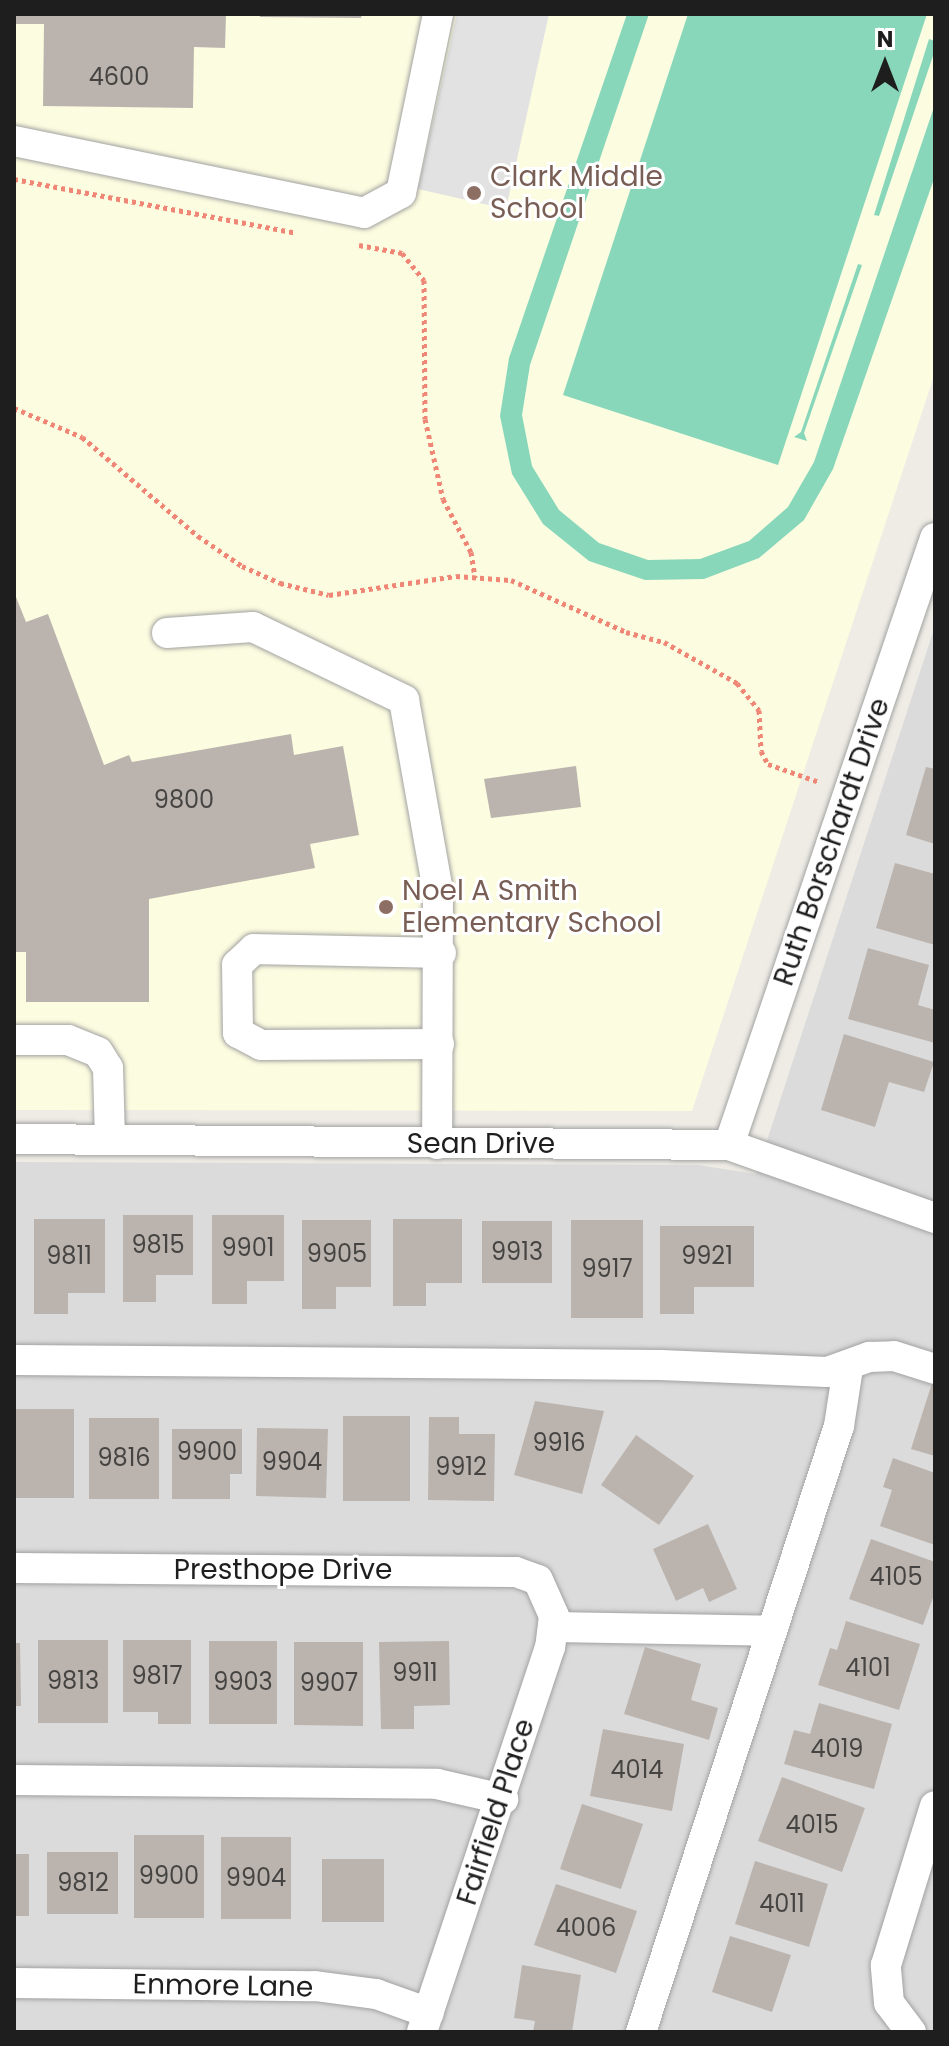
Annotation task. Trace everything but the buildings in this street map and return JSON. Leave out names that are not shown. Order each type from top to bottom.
[{"type":"street","points":[[14,141],[364,213],[401,193],[438,14]]},
{"type":"street","name":"Ruth Borschardt Drive","points":[[729,1145],[935,538]]},
{"type":"street","points":[[167,633],[253,627],[404,700],[438,890],[441,953],[437,1144]]},
{"type":"street","points":[[439,1044],[261,1045],[238,1033],[237,965],[254,949],[441,953]]},
{"type":"street","points":[[14,1040],[68,1040],[98,1052],[108,1068],[110,1140]]},
{"type":"street","name":"Sean Drive","points":[[14,1139],[729,1145],[935,1218]]},
{"type":"street","points":[[14,1360],[661,1365],[827,1372],[848,1368],[869,1357],[894,1356],[935,1369]]},
{"type":"street","points":[[641,2032],[839,1426],[848,1368]]},
{"type":"street","name":"Presthope Drive","points":[[14,1568],[516,1572],[529,1574],[545,1590]]},
{"type":"street","name":"Fairfield Place","points":[[426,2022],[503,1799],[553,1627],[554,1616],[545,1590]]},
{"type":"street","points":[[553,1627],[772,1631]]},
{"type":"street","points":[[14,1780],[437,1784],[503,1799]]},
{"type":"street","points":[[903,2024],[886,1983],[887,1954],[926,1858],[935,1806]]},
{"type":"street","name":"Enmore Lane","points":[[14,1983],[315,1986],[376,1994],[426,2022]]},
{"type":"path","points":[[14,179],[312,236]]},
{"type":"path","points":[[356,244],[402,253],[424,280],[425,419],[443,499],[471,552],[475,578]]},
{"type":"path","points":[[14,408],[82,437],[198,536],[242,566],[280,583],[329,595],[475,578],[511,580],[626,632],[664,642],[737,683],[759,710],[761,751],[768,764],[819,782]]},
{"type":"shaded area","points":[[14,14],[935,14],[935,373],[692,1111],[14,1110]]},
{"type":"shaded area","points":[[457,14],[549,14],[506,209],[418,189]]},
{"type":"shaded area","points":[[935,626],[935,2032],[14,2032],[14,1162],[698,1165],[756,1174]]},
{"type":"green space","points":[[627,14],[649,14],[530,365],[522,415],[532,466],[559,510],[599,543],[648,560],[700,559],[749,541],[788,507],[814,462],[935,104],[935,176],[833,469],[804,520],[759,558],[704,579],[645,580],[589,561],[543,524],[512,474],[500,416],[509,358]]},
{"type":"green space","points":[[688,14],[927,14],[778,465],[563,395]]},
{"type":"green space","points":[[929,39],[935,41],[935,50],[879,216],[874,215]]},
{"type":"green space","points":[[858,264],[862,265],[804,433],[807,441],[794,437],[801,432]]},
{"type":"place","name":"Clark Middle School","points":[[474,193]]},
{"type":"place","name":"Noel A Smith Elementary School","points":[[386,907]]}]
